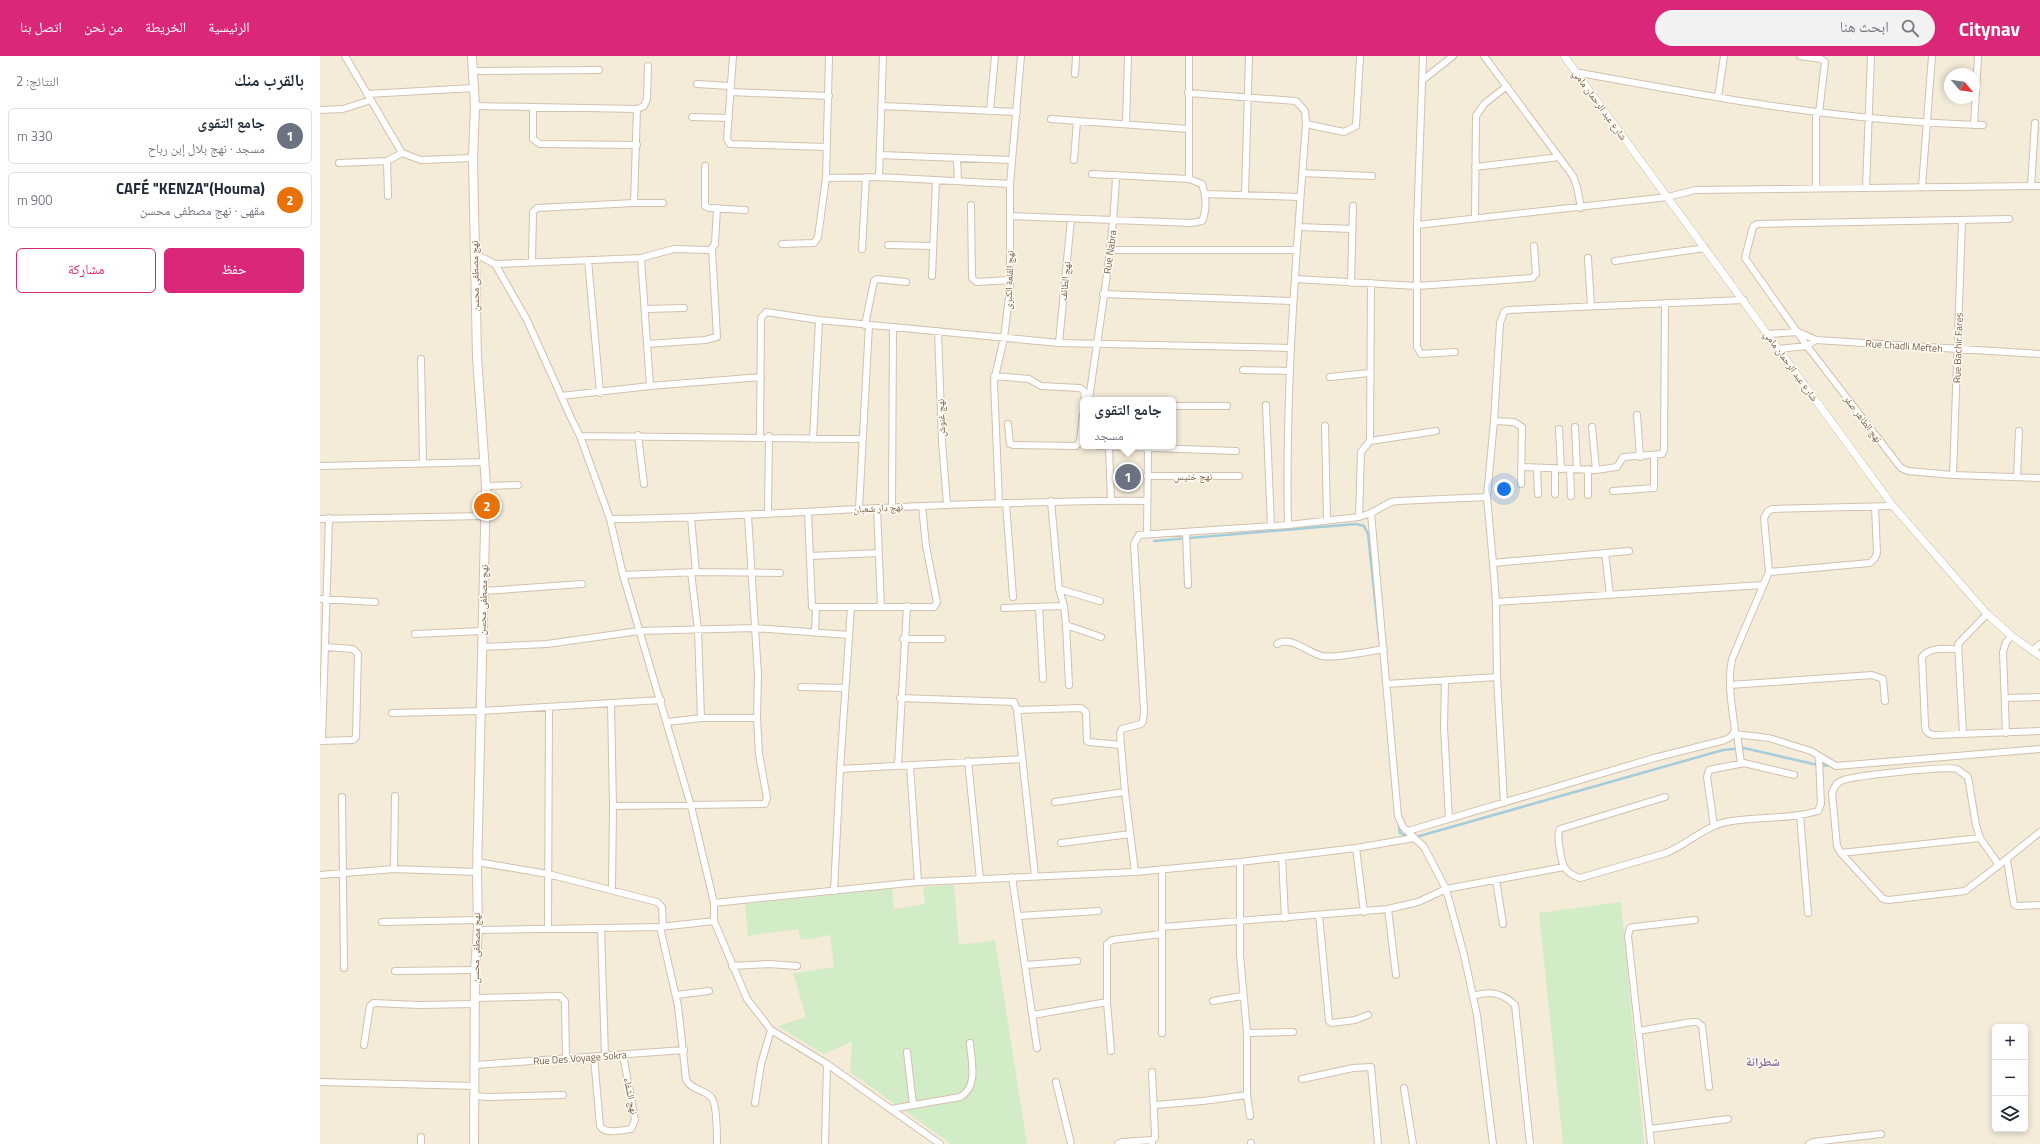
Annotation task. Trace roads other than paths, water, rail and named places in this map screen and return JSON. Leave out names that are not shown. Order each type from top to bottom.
[{"type":"main road","name":"نهج مصطفى محسن","points":[[472,56],[475,106],[473,158],[477,357],[486,486],[477,862],[478,930],[475,970],[474,1144]]},
{"type":"street","points":[[345,56],[402,153],[421,160],[473,158]]},
{"type":"street","points":[[733,56],[727,139],[732,145],[827,147]]},
{"type":"street","points":[[782,244],[816,241],[826,178],[829,56]]},
{"type":"street","points":[[879,177],[883,56]]},
{"type":"street","points":[[990,111],[995,56]]},
{"type":"street","name":"نهج القلعة الكبرى","points":[[999,503],[994,376],[1004,338],[1010,280],[1010,184],[1021,56]]},
{"type":"street","points":[[1075,74],[1076,56]]},
{"type":"street","points":[[1126,124],[1128,56]]},
{"type":"street","points":[[1189,56],[1189,179]]},
{"type":"street","points":[[1245,194],[1249,56]]},
{"type":"street","points":[[1306,124],[1344,132],[1356,126],[1360,56]]},
{"type":"street","points":[[1423,56],[1424,79],[1417,225],[1417,348],[1419,352],[1455,352]]},
{"type":"street","points":[[1424,79],[1453,56]]},
{"type":"street","points":[[1484,56],[1576,181],[1580,208]]},
{"type":"street","name":"شارع عبد الرحمان مامي","points":[[1564,56],[1744,300],[1778,350],[1893,506],[1987,614],[2012,636],[2040,656]]},
{"type":"street","points":[[1718,97],[1724,56]]},
{"type":"street","points":[[1800,56],[1821,59],[1825,62],[1818,113],[1816,187]]},
{"type":"street","points":[[1866,188],[1870,118],[1871,56]]},
{"type":"street","points":[[1922,187],[1932,56]]},
{"type":"street","points":[[1974,125],[1978,56]]},
{"type":"street","points":[[475,106],[637,109],[644,106],[647,99],[648,66]]},
{"type":"street","points":[[474,70],[599,70]]},
{"type":"street","points":[[1575,72],[1818,113],[1870,118],[1983,125]]},
{"type":"street","points":[[697,84],[730,89],[829,96]]},
{"type":"street","points":[[1475,218],[1476,116],[1484,104],[1507,86]]},
{"type":"street","points":[[367,94],[474,88]]},
{"type":"street","points":[[1188,93],[1296,101],[1305,111],[1306,124],[1289,371],[1286,448],[1288,525]]},
{"type":"street","points":[[320,110],[343,109],[371,100]]},
{"type":"street","points":[[882,106],[1017,112]]},
{"type":"street","points":[[533,108],[533,139],[540,144],[636,145]]},
{"type":"street","points":[[634,203],[637,109]]},
{"type":"street","points":[[692,117],[729,118]]},
{"type":"street","points":[[1051,119],[1189,129]]},
{"type":"street","points":[[1074,160],[1077,121]]},
{"type":"street","points":[[2031,186],[2035,123]]},
{"type":"street","points":[[338,163],[387,161],[402,153]]},
{"type":"street","points":[[880,155],[1012,160]]},
{"type":"street","points":[[1475,167],[1559,157]]},
{"type":"street","points":[[957,158],[958,181]]},
{"type":"street","points":[[387,161],[388,196]]},
{"type":"street","points":[[705,166],[704,204],[706,208],[746,210]]},
{"type":"street","points":[[1302,173],[1372,176]]},
{"type":"street","points":[[1010,216],[1071,220],[1202,221],[1204,215],[1205,194],[1202,184],[1189,179],[1092,174]]},
{"type":"street","name":"Rue Nabra","points":[[1089,397],[1103,294],[1111,250],[1116,176]]},
{"type":"street","points":[[862,249],[866,177]]},
{"type":"street","points":[[826,178],[879,177],[1010,184]]},
{"type":"street","points":[[932,276],[936,180]]},
{"type":"street","points":[[1417,225],[1668,197],[1695,190],[1816,187],[1866,188],[2040,186]]},
{"type":"street","points":[[1205,194],[1245,194],[1300,197]]},
{"type":"street","points":[[532,262],[533,212],[537,208],[662,203]]},
{"type":"street","points":[[970,205],[972,278],[977,282],[1010,280]]},
{"type":"street","points":[[1351,283],[1353,206]]},
{"type":"street","points":[[647,344],[705,340],[717,336],[712,249],[715,244],[717,208]]},
{"type":"street","points":[[1962,221],[2009,219]]},
{"type":"street","name":"نهج الطائف","points":[[1059,343],[1071,220]]},
{"type":"street","name":"نهج الطاهر صفر","points":[[1962,221],[1757,224],[1753,227],[1745,255],[1748,264],[1807,346],[1898,465],[1908,471],[1952,475],[2040,478]]},
{"type":"street","name":"Rue Bachir Fares","points":[[1952,475],[1962,221]]},
{"type":"street","points":[[1299,227],[1352,229]]},
{"type":"street","points":[[888,245],[933,246]]},
{"type":"street","points":[[1295,279],[1417,286],[1532,278],[1536,274],[1534,246]]},
{"type":"street","points":[[1615,261],[1705,248]]},
{"type":"street","points":[[474,253],[495,264],[641,258],[674,249],[712,249]]},
{"type":"street","points":[[1111,250],[1297,250]]},
{"type":"street","points":[[641,258],[646,309],[650,386]]},
{"type":"street","points":[[1588,258],[1591,306]]},
{"type":"street","points":[[588,260],[600,392]]},
{"type":"street","points":[[495,264],[527,320],[562,396],[580,436],[610,519],[623,575],[668,722],[691,806],[714,903],[714,921],[732,966],[748,999],[771,1030],[826,1064],[940,1144]]},
{"type":"street","points":[[859,508],[867,325],[874,282],[877,279],[906,282]]},
{"type":"street","points":[[1360,517],[1361,452],[1370,441],[1369,373],[1371,283]]},
{"type":"street","points":[[1103,294],[1293,301]]},
{"type":"street","points":[[1504,803],[1497,677],[1496,602],[1488,497],[1500,323],[1504,312],[1508,310],[1744,300]]},
{"type":"street","points":[[1520,467],[1596,470],[1617,467],[1623,457],[1660,455],[1664,450],[1665,304]]},
{"type":"street","points":[[646,309],[684,308]]},
{"type":"street","points":[[760,436],[761,318],[764,313],[867,325],[1059,343],[1290,348]]},
{"type":"street","points":[[813,439],[819,320]]},
{"type":"street","points":[[892,507],[893,327]]},
{"type":"street","name":"نهج غنوش","points":[[938,331],[946,504]]},
{"type":"street","points":[[1767,334],[1798,332],[1816,340]]},
{"type":"street","points":[[1778,350],[1807,346],[1816,340]]},
{"type":"street","name":"Rue Chadli Mefteh","points":[[1816,340],[2040,354]]},
{"type":"street","points":[[421,360],[423,463]]},
{"type":"street","points":[[1242,370],[1289,371]]},
{"type":"street","points":[[1330,377],[1369,373]]},
{"type":"street","points":[[994,376],[1029,379],[1041,386],[1080,388],[1084,391],[1085,397]]},
{"type":"street","points":[[562,396],[650,386],[761,378]]},
{"type":"street","points":[[1266,405],[1271,526]]},
{"type":"street","points":[[1176,406],[1227,406]]},
{"type":"street","points":[[1637,415],[1640,457]]},
{"type":"street","points":[[1494,420],[1514,422],[1522,427],[1520,467],[1521,484]]},
{"type":"street","points":[[1008,424],[1010,444],[1012,445],[1076,446],[1080,441]]},
{"type":"street","points":[[1325,426],[1327,520]]},
{"type":"street","points":[[1571,496],[1574,469],[1575,427]]},
{"type":"street","points":[[1592,427],[1596,470]]},
{"type":"street","points":[[1555,494],[1558,468],[1559,429]]},
{"type":"street","points":[[1370,441],[1436,431]]},
{"type":"street","points":[[2018,477],[2019,431]]},
{"type":"street","points":[[580,436],[638,435],[769,436],[813,439],[863,438]]},
{"type":"street","points":[[638,435],[644,484]]},
{"type":"street","points":[[768,514],[769,436]]},
{"type":"street","points":[[1109,449],[1111,500]]},
{"type":"street","points":[[1147,534],[1148,449]]},
{"type":"street","points":[[1176,449],[1236,451]]},
{"type":"street","points":[[1614,491],[1654,488],[1654,456]]},
{"type":"street","points":[[320,466],[485,462]]},
{"type":"street","points":[[1537,468],[1538,494]]},
{"type":"street","points":[[1588,469],[1588,495]]},
{"type":"street","name":"نهج خنيس","points":[[1147,476],[1239,476]]},
{"type":"street","points":[[486,486],[518,485]]},
{"type":"street","points":[[1135,872],[1120,745],[1122,728],[1136,726],[1143,721],[1142,672],[1134,544],[1139,535],[1288,525],[1360,517],[1371,513],[1384,505],[1398,501],[1488,497]]},
{"type":"street","points":[[1050,500],[1059,589],[1064,606],[1066,625],[1068,685]]},
{"type":"street","name":"نهج دار شعبان","points":[[610,519],[748,516],[859,508],[1050,500],[1147,501]]},
{"type":"street","points":[[1006,503],[1013,597]]},
{"type":"street","points":[[808,512],[812,607],[934,607],[938,602],[926,546],[922,506]]},
{"type":"street","points":[[1740,764],[1730,686],[1730,670],[1732,659],[1769,572],[1764,518],[1768,511],[1772,509],[1893,506]]},
{"type":"street","points":[[1769,572],[1870,563],[1875,558],[1876,553],[1875,507]]},
{"type":"street","points":[[877,508],[881,606]]},
{"type":"street","points":[[1371,513],[1398,816],[1400,822],[1424,847],[1446,889],[1474,996],[1492,1144]]},
{"type":"street","points":[[320,519],[485,516]]},
{"type":"street","points":[[613,806],[765,804],[767,798],[759,754],[757,718],[758,675],[748,516]]},
{"type":"street","points":[[325,647],[353,649],[358,654],[356,737],[353,740],[321,741],[325,647],[323,599],[329,518]]},
{"type":"street","points":[[690,518],[698,630],[701,718]]},
{"type":"street","points":[[1186,532],[1188,585]]},
{"type":"street","points":[[1493,563],[1629,551]]},
{"type":"street","points":[[810,556],[879,552]]},
{"type":"street","points":[[1606,553],[1610,595]]},
{"type":"street","points":[[623,575],[693,572],[752,574],[780,573]]},
{"type":"street","points":[[484,590],[582,584]]},
{"type":"street","points":[[1496,602],[1763,585]]},
{"type":"street","points":[[1059,589],[1100,601]]},
{"type":"street","points":[[323,599],[375,602]]},
{"type":"street","points":[[898,765],[900,698],[907,606]]},
{"type":"street","points":[[1004,608],[1064,606]]},
{"type":"street","points":[[834,891],[840,769],[851,607]]},
{"type":"street","points":[[1039,607],[1043,679]]},
{"type":"street","points":[[815,633],[816,608]]},
{"type":"street","points":[[1963,734],[1958,649],[1960,640],[1987,614]]},
{"type":"street","points":[[1066,625],[1101,636]]},
{"type":"street","points":[[482,647],[547,644],[639,631],[755,628],[849,635]]},
{"type":"street","points":[[415,634],[482,632]]},
{"type":"street","points":[[2006,733],[2003,652],[2006,642],[2012,636]]},
{"type":"street","points":[[904,639],[942,639]]},
{"type":"street","points":[[1277,644],[1280,642],[1290,642],[1324,656],[1384,649]]},
{"type":"street","points":[[2032,651],[2040,644]]},
{"type":"street","points":[[1958,649],[1930,650],[1925,652],[1922,657],[1925,730],[1932,735],[2040,731]]},
{"type":"street","points":[[1730,686],[1872,675],[1882,679],[1885,701]]},
{"type":"street","points":[[1386,684],[1497,677]]},
{"type":"street","points":[[1445,680],[1444,727],[1449,819]]},
{"type":"street","points":[[801,687],[845,688]]},
{"type":"street","points":[[2005,698],[2040,696]]},
{"type":"street","points":[[900,698],[1012,701],[1017,710],[1035,876]]},
{"type":"street","points":[[392,713],[481,712],[661,700]]},
{"type":"street","points":[[611,703],[613,806],[612,890]]},
{"type":"street","points":[[548,928],[549,707]]},
{"type":"street","points":[[1017,710],[1081,708],[1086,712],[1087,741],[1094,744],[1120,745]]},
{"type":"street","points":[[668,722],[701,718],[757,718]]},
{"type":"street","points":[[1408,831],[1654,758],[1725,740],[1736,734],[1769,738],[1811,751],[1836,766],[2040,749]]},
{"type":"street","points":[[1665,797],[1560,829],[1558,834],[1564,867],[1572,875],[1580,878],[1679,848],[1714,826],[1726,822],[1800,815],[1818,811],[1821,804],[1819,757]]},
{"type":"street","points":[[840,769],[1022,759]]},
{"type":"street","points":[[968,761],[980,879]]},
{"type":"street","points":[[1714,826],[1708,774],[1713,768],[1740,764],[1752,764],[1794,775]]},
{"type":"street","points":[[910,765],[918,882]]},
{"type":"street","points":[[1999,865],[1980,838],[1976,825],[1968,777],[1957,768],[1867,776],[1841,780],[1835,785],[1832,793],[1836,838],[1841,853],[1883,899],[1889,900],[1965,891],[2007,860],[2040,832]]},
{"type":"street","points":[[1055,802],[1125,792]]},
{"type":"street","points":[[394,869],[395,796]]},
{"type":"street","points":[[342,797],[344,968]]},
{"type":"street","points":[[1800,815],[1808,913]]},
{"type":"street","points":[[1061,843],[1130,834]]},
{"type":"street","points":[[714,903],[918,882],[1135,872],[1240,862],[1356,848],[1414,838]]},
{"type":"street","points":[[1841,853],[1980,838]]},
{"type":"street","points":[[1356,848],[1364,912]]},
{"type":"street","points":[[1282,857],[1285,918]]},
{"type":"street","points":[[2007,860],[2014,904],[2017,906],[2040,905]]},
{"type":"street","points":[[477,862],[548,874],[660,904],[662,907],[662,927],[676,996],[687,1082],[705,1092],[714,1102],[717,1144]]},
{"type":"street","points":[[1240,862],[1242,996],[1247,1033],[1248,1095],[1250,1116]]},
{"type":"street","points":[[1162,927],[1240,920],[1319,916],[1388,909],[1418,902],[1446,889],[1564,867]]},
{"type":"street","points":[[320,875],[394,869],[477,872]]},
{"type":"street","points":[[1162,869],[1162,1033]]},
{"type":"street","points":[[1012,877],[1037,1048]]},
{"type":"street","points":[[1496,880],[1503,924]]},
{"type":"street","points":[[1388,909],[1396,975]]},
{"type":"street","points":[[1018,916],[1098,911]]},
{"type":"street","points":[[1319,916],[1329,1020],[1332,1023],[1355,1020],[1368,1015]]},
{"type":"street","points":[[382,922],[477,920]]},
{"type":"street","points":[[1651,1144],[1628,943],[1629,931],[1634,927],[1696,920]]},
{"type":"street","points":[[478,930],[662,927],[714,921]]},
{"type":"street","points":[[601,929],[605,1056]]},
{"type":"street","points":[[1111,1051],[1107,1002],[1107,944],[1109,941],[1162,934]]},
{"type":"street","points":[[1026,965],[1077,961]]},
{"type":"street","points":[[732,966],[769,964],[797,966]]},
{"type":"street","points":[[395,971],[475,970]]},
{"type":"street","points":[[676,996],[709,991]]},
{"type":"street","points":[[1474,996],[1483,992],[1492,992],[1503,995],[1515,1005],[1530,1144]]},
{"type":"street","points":[[364,1045],[370,1006],[373,1002],[420,1005],[560,996],[563,997],[565,1001],[566,1059]]},
{"type":"street","points":[[1213,1001],[1242,996]]},
{"type":"street","points":[[1033,1014],[1107,1002]]},
{"type":"street","points":[[1638,1031],[1692,1022],[1700,1024],[1702,1026],[1709,1088]]},
{"type":"street","points":[[755,1103],[761,1064],[771,1030]]},
{"type":"street","points":[[1247,1033],[1293,1032]]},
{"type":"street","points":[[891,1109],[960,1097],[966,1094],[970,1090],[972,1078],[970,1044]]},
{"type":"street","name":"Rue Des Voyage Sokra","points":[[475,1065],[684,1050]]},
{"type":"street","points":[[907,1052],[913,1105]]},
{"type":"street","name":"نهج الشفاء","points":[[594,1057],[600,1126],[602,1130],[606,1131],[631,1129],[635,1120],[623,1055]]},
{"type":"street","points":[[825,1144],[826,1064]]},
{"type":"street","points":[[1302,1079],[1353,1068],[1371,1067],[1378,1144]]},
{"type":"street","points":[[1118,1144],[1122,1142],[1152,1142],[1155,1136],[1155,1105],[1152,1072]]},
{"type":"street","points":[[320,1082],[474,1086]]},
{"type":"street","points":[[1056,1082],[1070,1144]]},
{"type":"street","points":[[1404,1088],[1413,1144]]},
{"type":"street","points":[[474,1096],[500,1097],[563,1095]]},
{"type":"street","points":[[1155,1105],[1248,1095]]},
{"type":"street","points":[[1650,1129],[1728,1119]]},
{"type":"street","points":[[1809,1144],[1813,1142],[1881,1134]]},
{"type":"waterway","points":[[1154,541],[1356,524],[1364,526],[1368,534],[1379,637]]},
{"type":"waterway","points":[[1416,837],[1723,750],[1744,748],[1822,766],[1831,765]]},
{"type":"waterway","points":[[1399,825],[1400,833],[1410,838]]},
{"type":"place","name":"جامع التقوى","points":[[1128,477]]},
{"type":"place","name":"CAFÉ \"KENZA\"(Houma)","points":[[487,506]]},
{"type":"district","name":"شطرانة","points":[[1763,1061]]}]
